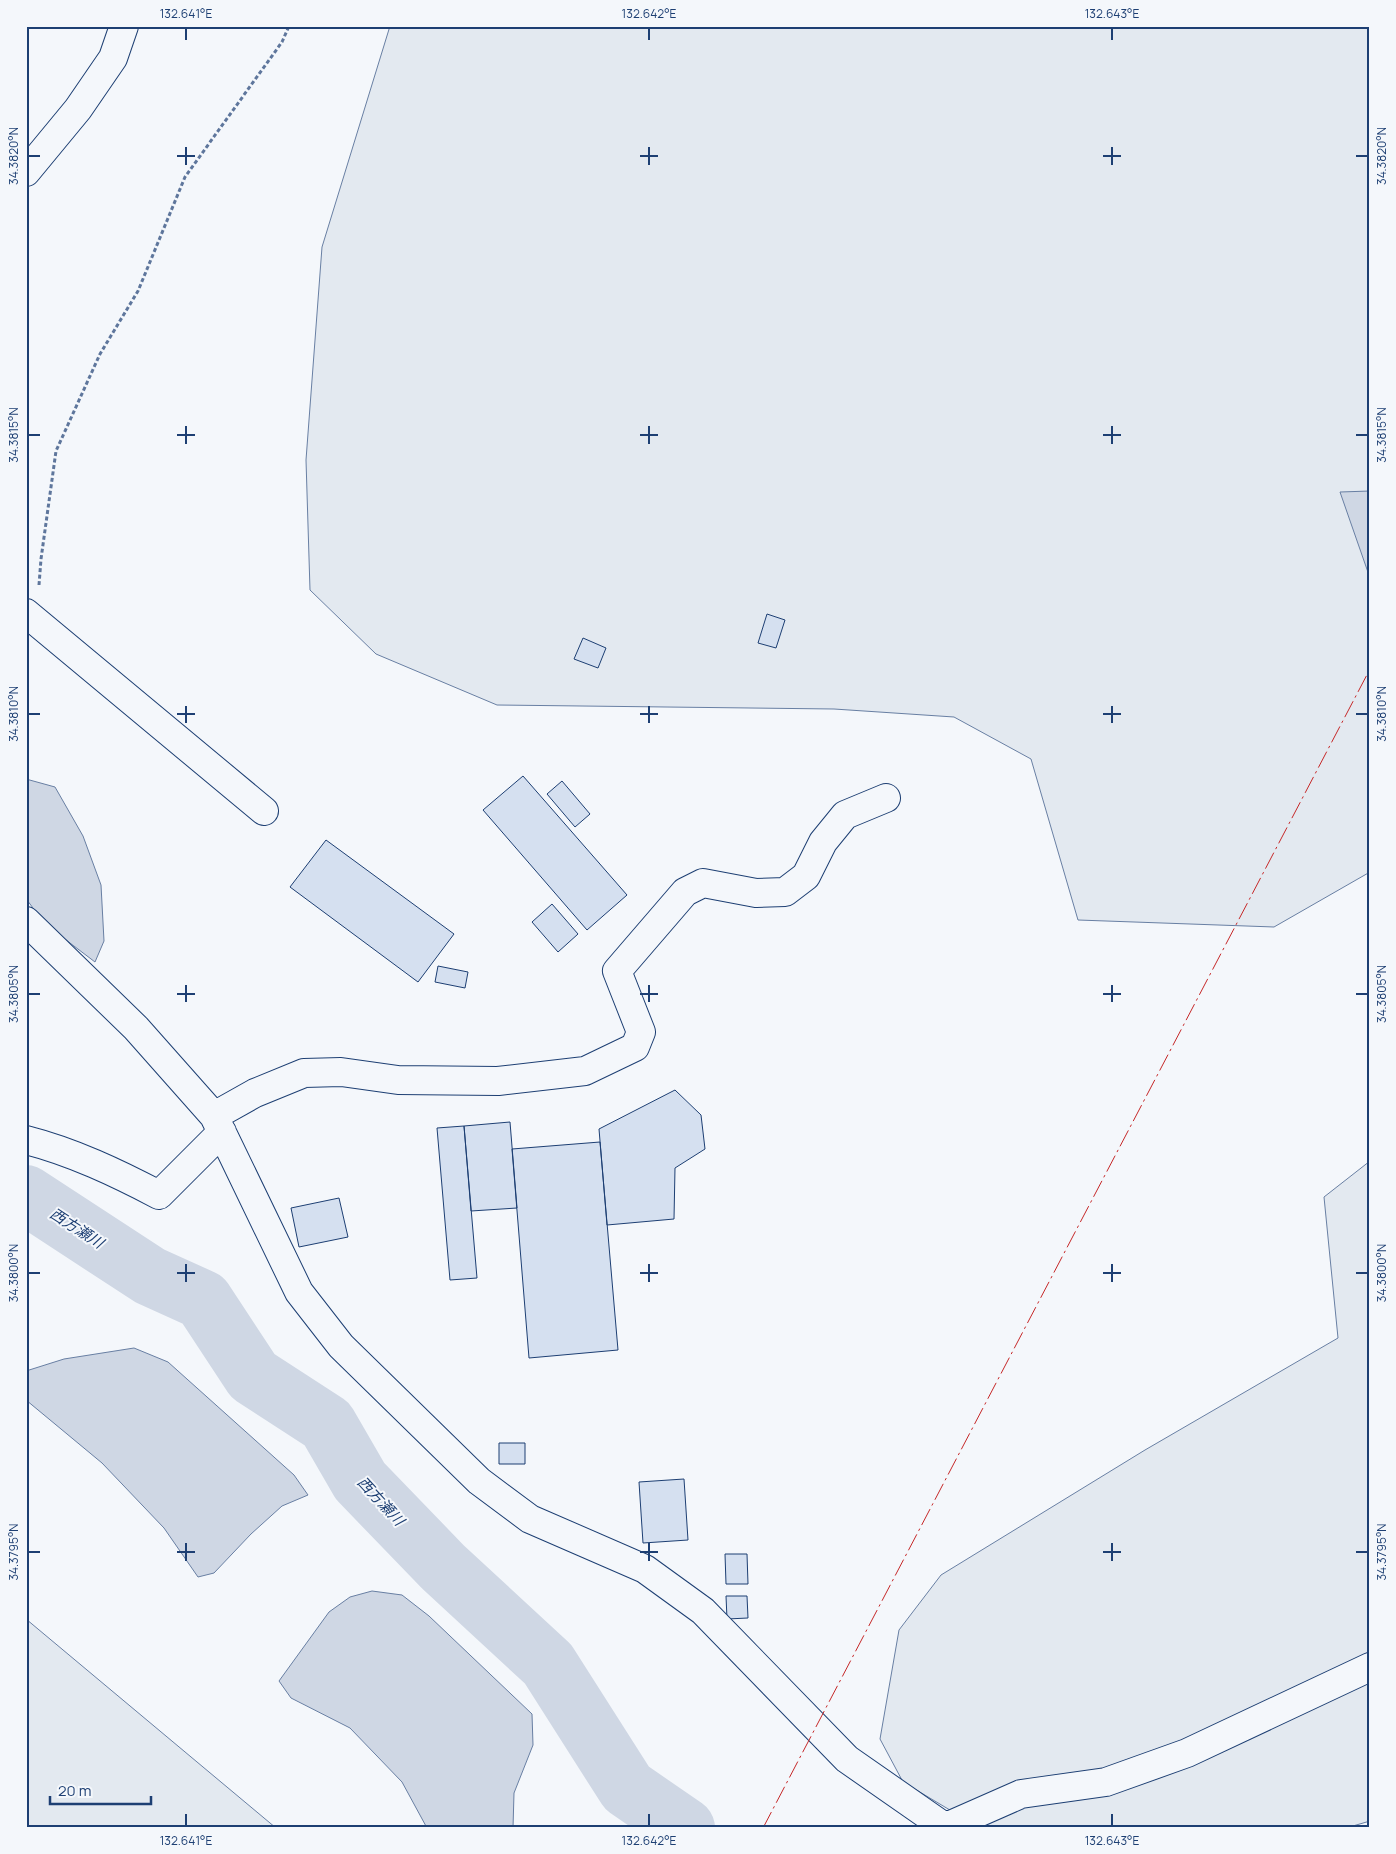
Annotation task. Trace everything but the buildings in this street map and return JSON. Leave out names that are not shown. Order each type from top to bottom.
[{"type":"street","points":[[26,172],[78,108],[113,58],[124,26]]},
{"type":"street","points":[[32,617],[264,811]]},
{"type":"street","points":[[26,1140],[45,1145],[122,1175],[159,1195],[218,1124],[255,1093],[304,1074],[341,1072],[398,1080],[498,1081],[585,1071],[635,1047],[641,1032],[616,971],[685,892],[703,883],[756,892],[785,892],[806,876],[823,842],[845,815],[886,798]]},
{"type":"street","points":[[26,921],[136,1028],[218,1124],[299,1292],[341,1346],[479,1481],[530,1519],[645,1569],[703,1611],[847,1759],[946,1828],[1021,1794],[1106,1782],[1187,1753],[1370,1667]]},
{"type":"path","points":[[32,617],[56,451],[100,354],[138,291],[185,177],[282,42],[289,26]]},
{"type":"shaded area","points":[[390,26],[1370,26],[1370,872],[1274,927],[1078,920],[1031,759],[954,717],[834,709],[497,705],[376,654],[310,590],[306,460],[322,247]]},
{"type":"shaded area","points":[[1370,491],[1370,578],[1340,492]]},
{"type":"shaded area","points":[[26,779],[55,787],[83,836],[101,885],[104,941],[95,962],[45,924],[27,900]]},
{"type":"shaded area","points":[[1370,1161],[1370,1821],[1346,1828],[980,1828],[903,1782],[880,1739],[899,1630],[941,1575],[1145,1450],[1338,1338],[1324,1197]]},
{"type":"shaded area","points":[[134,1348],[168,1362],[294,1475],[308,1495],[282,1506],[251,1534],[214,1573],[198,1577],[164,1528],[102,1463],[26,1400],[26,1371],[64,1359]]},
{"type":"shaded area","points":[[372,1591],[402,1595],[429,1616],[532,1714],[533,1745],[514,1793],[513,1828],[427,1828],[402,1782],[350,1728],[291,1698],[279,1681],[329,1612],[350,1597]]},
{"type":"shaded area","points":[[26,1619],[276,1828],[26,1828]]},
{"type":"waterway","name":"西方瀬川","points":[[26,1195],[150,1276],[203,1300],[253,1376],[327,1424],[360,1481],[443,1567],[548,1664],[627,1788],[685,1828]]},
{"type":"power","points":[[763,1828],[1370,669]]}]
